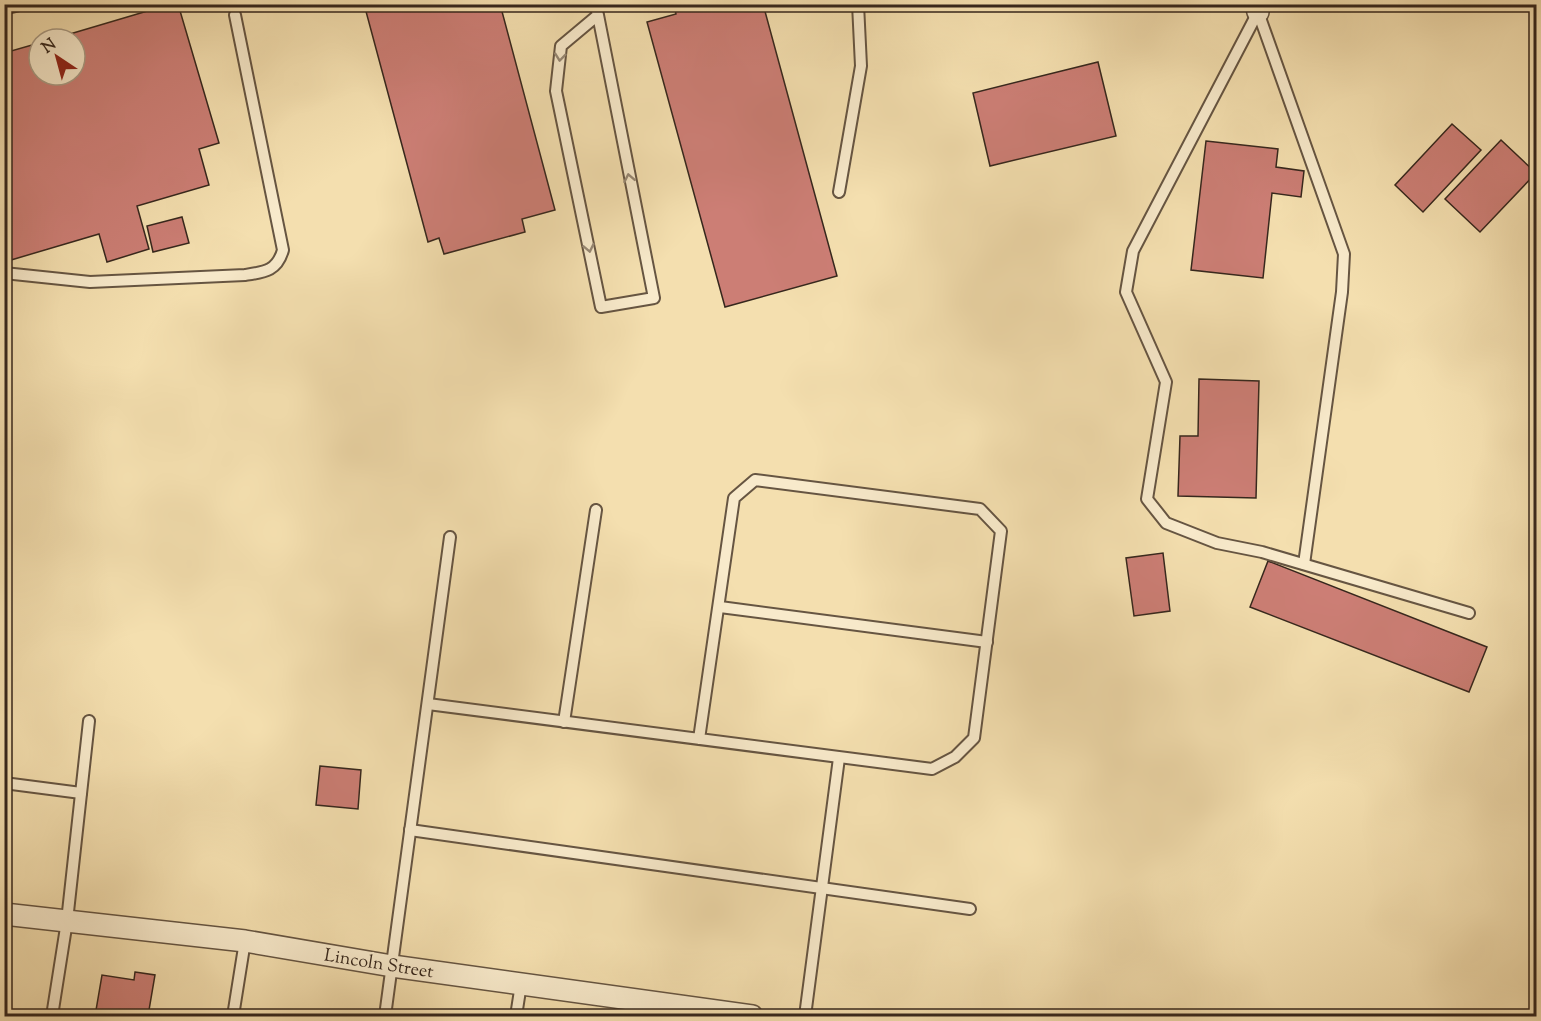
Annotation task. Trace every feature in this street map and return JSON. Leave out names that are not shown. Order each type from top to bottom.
[{"type":"street","name":"Lincoln Street","points":[[4,914],[245,941],[392,966],[752,1017]]},
{"type":"lane","points":[[4,9],[22,4]]},
{"type":"lane","points":[[839,192],[861,66],[858,4]]},
{"type":"lane","points":[[1257,8],[1133,251],[1126,292],[1166,382],[1148,499],[1166,523],[1217,543],[1304,564],[1469,613]]},
{"type":"lane","points":[[1257,8],[1344,254],[1342,292],[1304,564]]},
{"type":"lane","points":[[596,10],[654,298],[601,307],[556,91],[561,46],[596,10]]},
{"type":"lane","points":[[4,273],[90,282],[245,275],[268,272],[279,264],[284,250],[235,15]]},
{"type":"lane","points":[[428,704],[699,740],[932,770],[955,757],[974,738],[1001,531],[980,509],[755,480],[734,498],[699,740]]},
{"type":"lane","points":[[564,722],[596,510]]},
{"type":"lane","points":[[385,1017],[450,537]]},
{"type":"lane","points":[[720,607],[987,642]]},
{"type":"lane","points":[[52,1017],[67,921],[89,721]]},
{"type":"lane","points":[[805,1017],[839,758]]},
{"type":"lane","points":[[4,783],[81,793]]},
{"type":"lane","points":[[410,830],[822,890],[970,909]]},
{"type":"lane","points":[[233,1017],[245,941]]},
{"type":"lane","points":[[516,1017],[521,984]]},
{"type":"building","points":[[171,4],[178,4],[219,143],[199,149],[209,185],[137,206],[149,249],[107,262],[99,234],[11,260],[4,240],[4,53],[27,46],[27,87],[87,87],[87,29]]},
{"type":"building","points":[[364,4],[500,4],[555,210],[522,219],[525,232],[444,254],[439,238],[428,242]]},
{"type":"building","points":[[674,4],[763,4],[837,276],[725,307],[647,22],[676,14]]},
{"type":"building","points":[[1347,4],[1361,4],[1351,11]]},
{"type":"building","points":[[1098,62],[1116,136],[990,166],[973,93]]},
{"type":"building","points":[[1452,124],[1481,150],[1423,212],[1395,185]]},
{"type":"building","points":[[1501,140],[1536,173],[1480,232],[1445,199]]},
{"type":"building","points":[[1206,141],[1278,149],[1276,167],[1304,171],[1301,197],[1272,193],[1263,278],[1191,270]]},
{"type":"building","points":[[182,217],[189,243],[153,252],[147,226]]},
{"type":"building","points":[[1199,379],[1259,381],[1256,498],[1178,496],[1180,436],[1198,436]]},
{"type":"building","points":[[1163,553],[1170,611],[1134,616],[1126,558]]},
{"type":"building","points":[[1268,561],[1487,647],[1469,692],[1250,607]]},
{"type":"building","points":[[320,766],[361,770],[358,809],[316,805]]},
{"type":"building","points":[[135,972],[155,975],[148,1016],[95,1016],[102,975],[134,980]]}]
